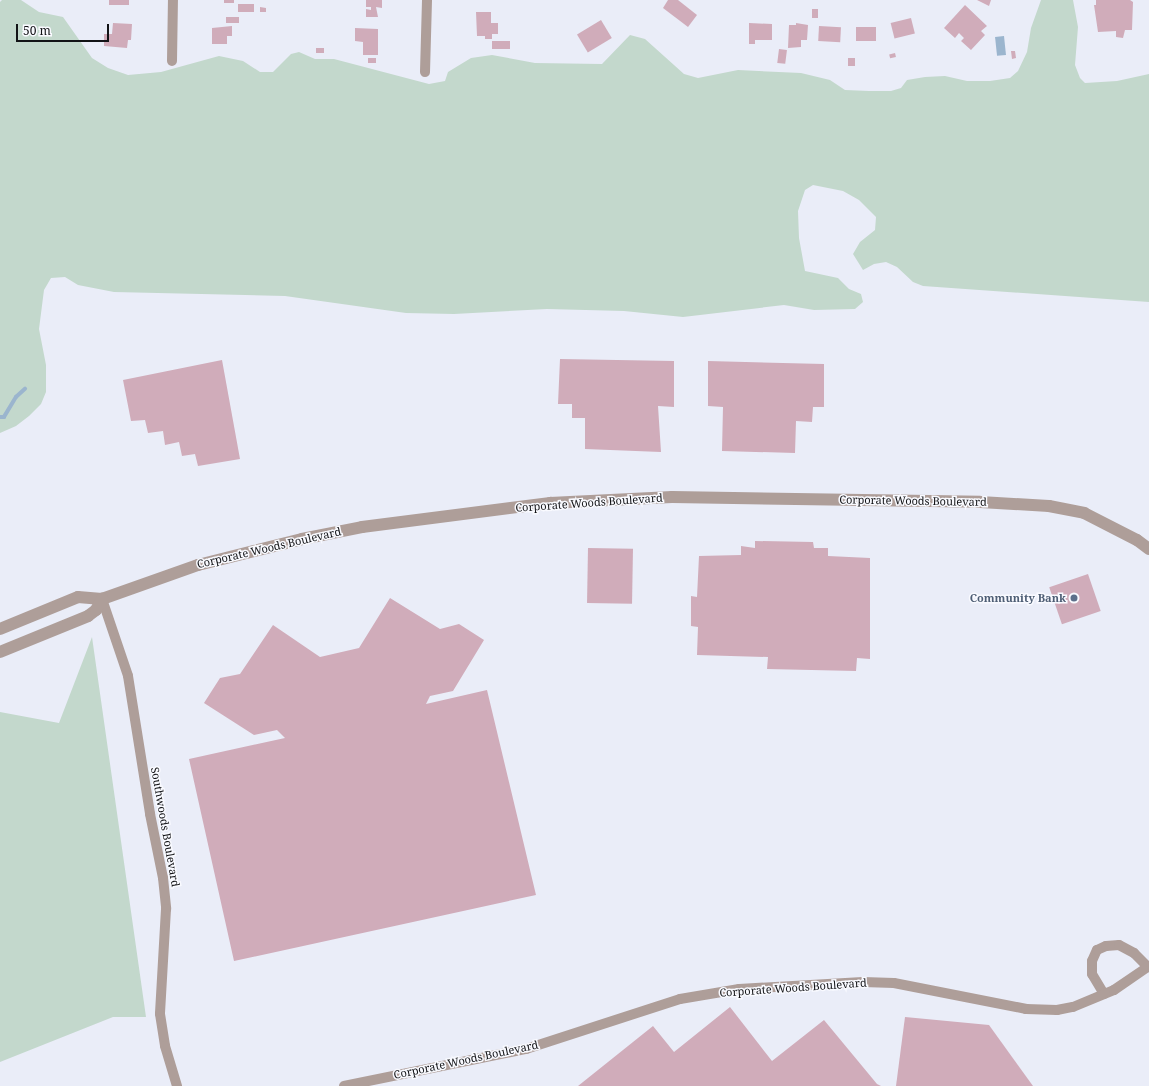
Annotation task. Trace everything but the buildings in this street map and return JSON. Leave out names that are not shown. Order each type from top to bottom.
[{"type":"street","points":[[172,61],[173,0]]},
{"type":"street","points":[[425,72],[427,0]]},
{"type":"street","name":"Corporate Woods Boulevard","points":[[0,629],[78,597],[102,599],[198,564],[362,526],[550,503],[637,497],[980,502],[1049,506],[1084,513],[1131,537],[1149,549]]},
{"type":"street","points":[[0,652],[88,616],[96,610],[102,599]]},
{"type":"street","name":"Southwoods Boulevard","points":[[102,599],[128,676],[150,814],[163,878],[166,910],[160,1014],[165,1046],[177,1086]]},
{"type":"street","name":"Corporate Woods Boulevard","points":[[344,1086],[526,1049],[680,999],[739,989],[863,982],[894,983],[1041,1011],[1073,1007],[1104,994],[1149,966],[1134,953],[1119,945],[1106,946],[1096,950],[1092,974],[1104,994]]},
{"type":"green space","points":[[2,0],[21,0],[39,12],[63,17],[92,58],[108,68],[128,75],[161,72],[219,56],[243,61],[260,72],[273,72],[291,54],[299,52],[315,59],[334,59],[429,84],[445,81],[448,72],[471,58],[492,55],[535,63],[602,64],[630,35],[645,39],[684,74],[698,78],[738,70],[801,73],[830,80],[845,90],[891,91],[901,88],[907,80],[925,77],[945,76],[967,81],[990,81],[1010,78],[1018,71],[1027,52],[1031,28],[1041,0],[1073,0],[1078,27],[1075,65],[1080,78],[1085,83],[1117,81],[1149,74],[1149,302],[923,286],[913,282],[897,267],[886,262],[874,264],[863,270],[853,254],[860,242],[875,230],[876,217],[859,200],[843,191],[813,185],[805,190],[798,211],[799,238],[805,271],[838,278],[849,289],[861,294],[863,302],[855,309],[814,310],[784,305],[683,317],[624,311],[547,309],[454,314],[406,313],[285,296],[114,292],[78,285],[65,277],[51,278],[44,290],[39,329],[46,365],[46,392],[41,404],[29,416],[16,426],[0,433],[0,2]]},
{"type":"green space","points":[[92,637],[146,1017],[113,1017],[0,1062],[0,712],[59,723]]},
{"type":"water","points":[[1004,36],[1006,55],[997,56],[995,37]]},
{"type":"waterway","points":[[0,417],[4,417],[16,397],[25,389]]},
{"type":"place","name":"Community Bank","points":[[1074,598]]}]
